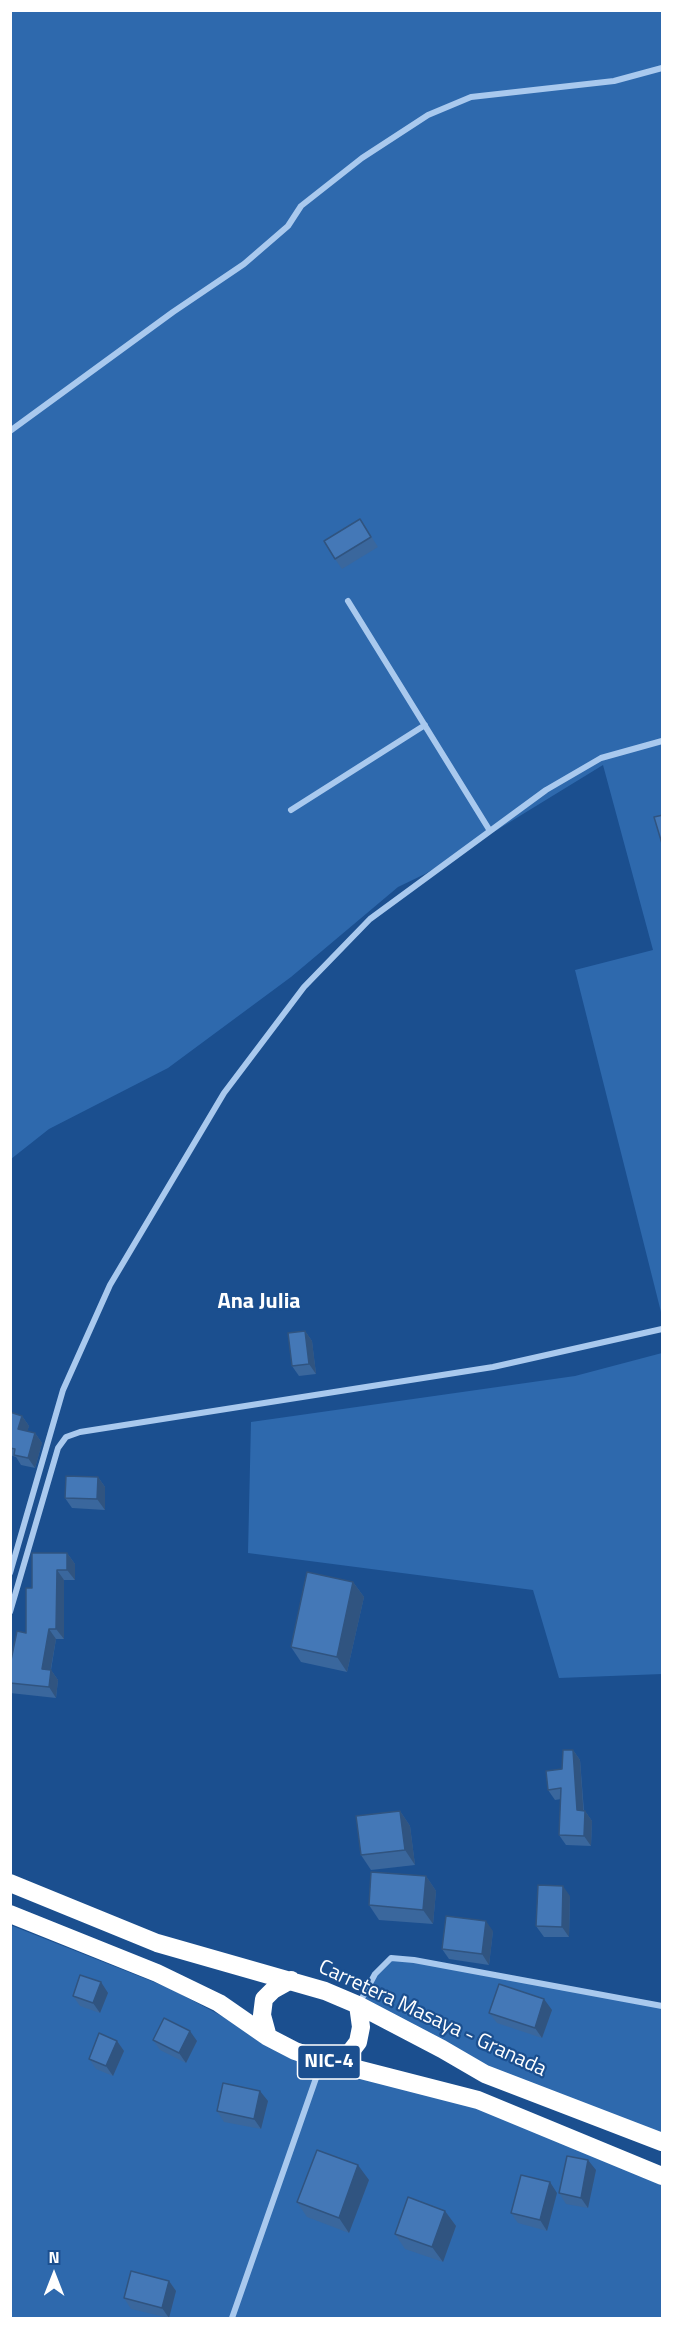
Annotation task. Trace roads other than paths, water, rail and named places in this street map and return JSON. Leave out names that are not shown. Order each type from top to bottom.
[{"type":"highway","name":"Carretera Masaya - Granada","points":[[10,1883],[157,1943],[325,1990],[358,2005],[485,2074],[663,2142]]},
{"type":"highway","name":"NIC-4","points":[[10,1914],[157,1973],[219,2003],[268,2037],[295,2051],[328,2062],[478,2100],[663,2176]]},
{"type":"highway","points":[[268,2037],[262,2015],[264,1999],[273,1990],[291,1980]]},
{"type":"highway","points":[[328,2062],[348,2055],[358,2042],[361,2027],[358,2005]]},
{"type":"street","points":[[10,431],[172,312],[244,264],[288,226],[301,206],[362,158],[428,115],[471,97],[614,81],[663,68]]},
{"type":"street","points":[[348,601],[490,831]]},
{"type":"street","points":[[291,810],[425,725]]},
{"type":"street","points":[[10,1573],[63,1390],[110,1285],[224,1093],[304,987],[370,918],[546,790],[602,758],[663,741]]},
{"type":"street","points":[[10,1612],[58,1448],[66,1437],[80,1432],[493,1367],[663,1329]]},
{"type":"street","points":[[358,2005],[375,1974],[391,1958],[414,1960],[663,2006]]},
{"type":"street","points":[[232,2319],[328,2062]]},
{"type":"district","name":"Ana Julia","points":[[259,1303]]}]
